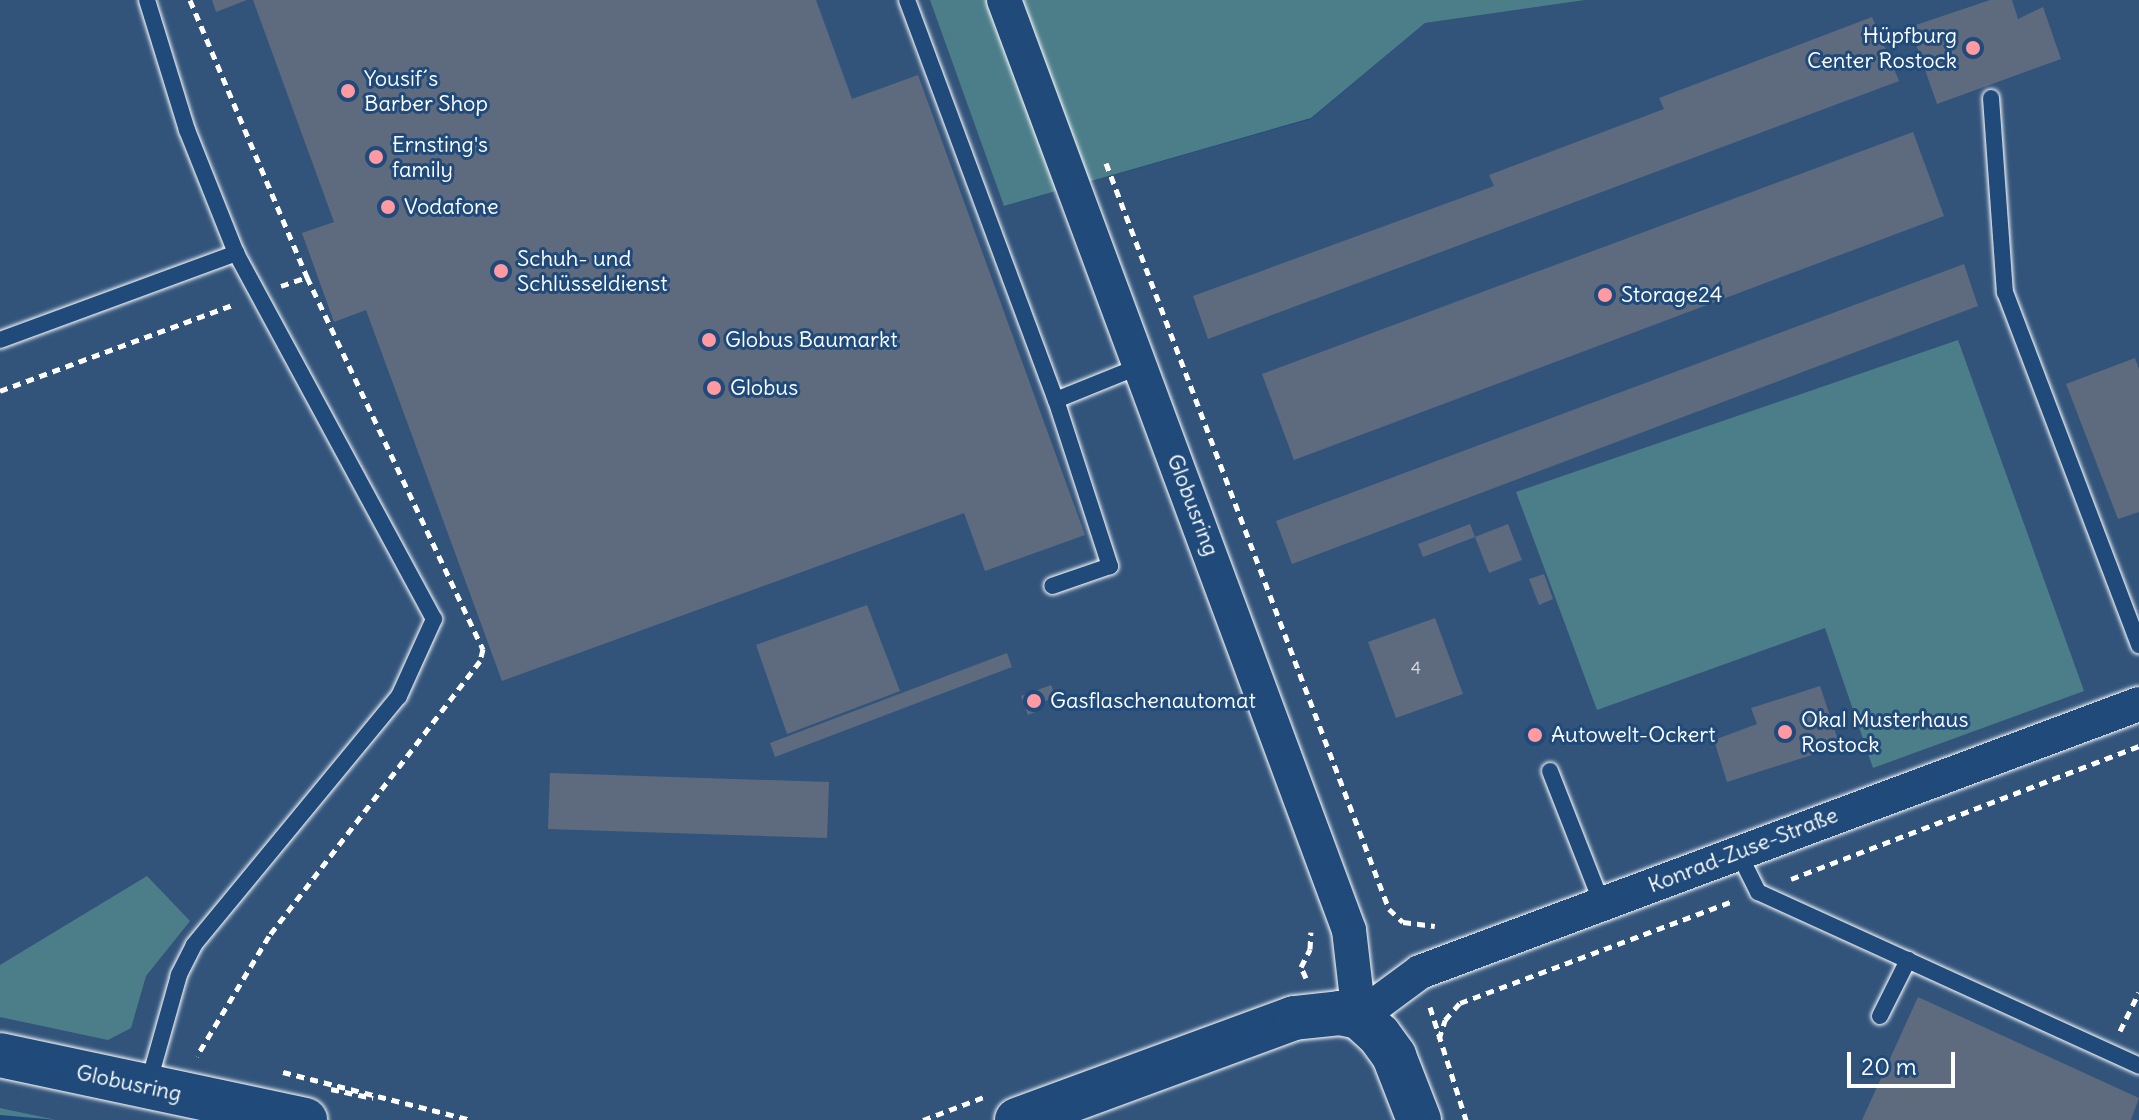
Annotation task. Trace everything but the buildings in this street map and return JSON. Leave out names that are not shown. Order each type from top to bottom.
[{"type":"street","name":"Globusring","points":[[1004,0],[1349,930],[1377,1036]]},
{"type":"street","name":"Konrad-Zuse-Straße","points":[[1377,1036],[1420,972],[2139,704]]},
{"type":"street","points":[[1017,1120],[1294,1018],[1340,1013],[1377,1036],[1419,1120]]},
{"type":"street","name":"Globusring","points":[[0,1055],[305,1120]]},
{"type":"lane","points":[[147,0],[187,130],[236,253],[434,619],[399,696],[194,945],[179,975],[167,1091]]},
{"type":"lane","points":[[907,0],[1056,400],[1110,566],[1052,586]]},
{"type":"lane","points":[[1991,98],[2005,292],[2139,645]]},
{"type":"lane","points":[[0,340],[236,253]]},
{"type":"lane","points":[[1056,400],[1140,366]]},
{"type":"lane","points":[[1550,771],[1602,904]]},
{"type":"lane","points":[[1738,852],[1758,892],[2139,1066]]},
{"type":"lane","points":[[1880,1016],[1908,960]]},
{"type":"path","points":[[167,1091],[194,1061],[269,936],[480,661],[483,649],[307,277],[190,0]]},
{"type":"path","points":[[1101,150],[1389,909],[1403,922]]},
{"type":"path","points":[[0,391],[307,277]]},
{"type":"path","points":[[1377,1036],[1439,1039],[1466,1120]]},
{"type":"path","points":[[268,1075],[404,1105]]},
{"type":"shaded area","points":[[0,0],[930,0],[1005,206],[1311,119],[1425,23],[1586,0],[2139,0],[2139,1120],[57,1120],[0,1108]]},
{"type":"green space","points":[[930,0],[1585,0],[1425,23],[1311,118],[1004,206]]},
{"type":"green space","points":[[1958,340],[2084,691],[1873,768],[1825,628],[1597,710],[1516,492]]},
{"type":"green space","points":[[147,876],[190,921],[146,976],[131,1028],[108,1040],[0,1017],[0,965]]},
{"type":"green space","points":[[0,1108],[57,1120],[0,1115]]},
{"type":"place","name":"Hüpfburg Center Rostock","points":[[1973,48]]},
{"type":"place","name":"Yousif´s Barber Shop","points":[[348,91]]},
{"type":"place","name":"Ernsting's family","points":[[376,157]]},
{"type":"place","name":"Vodafone","points":[[388,207]]},
{"type":"place","name":"Schuh- und Schlüsseldienst","points":[[501,271]]},
{"type":"place","name":"Storage24","points":[[1605,295]]},
{"type":"place","name":"Globus Baumarkt","points":[[709,340]]},
{"type":"place","name":"Globus","points":[[714,388]]},
{"type":"place","name":"Gasflaschenautomat","points":[[1034,701]]},
{"type":"place","name":"Okal Musterhaus Rostock","points":[[1785,732]]},
{"type":"place","name":"Autowelt-Ockert","points":[[1535,735]]}]
